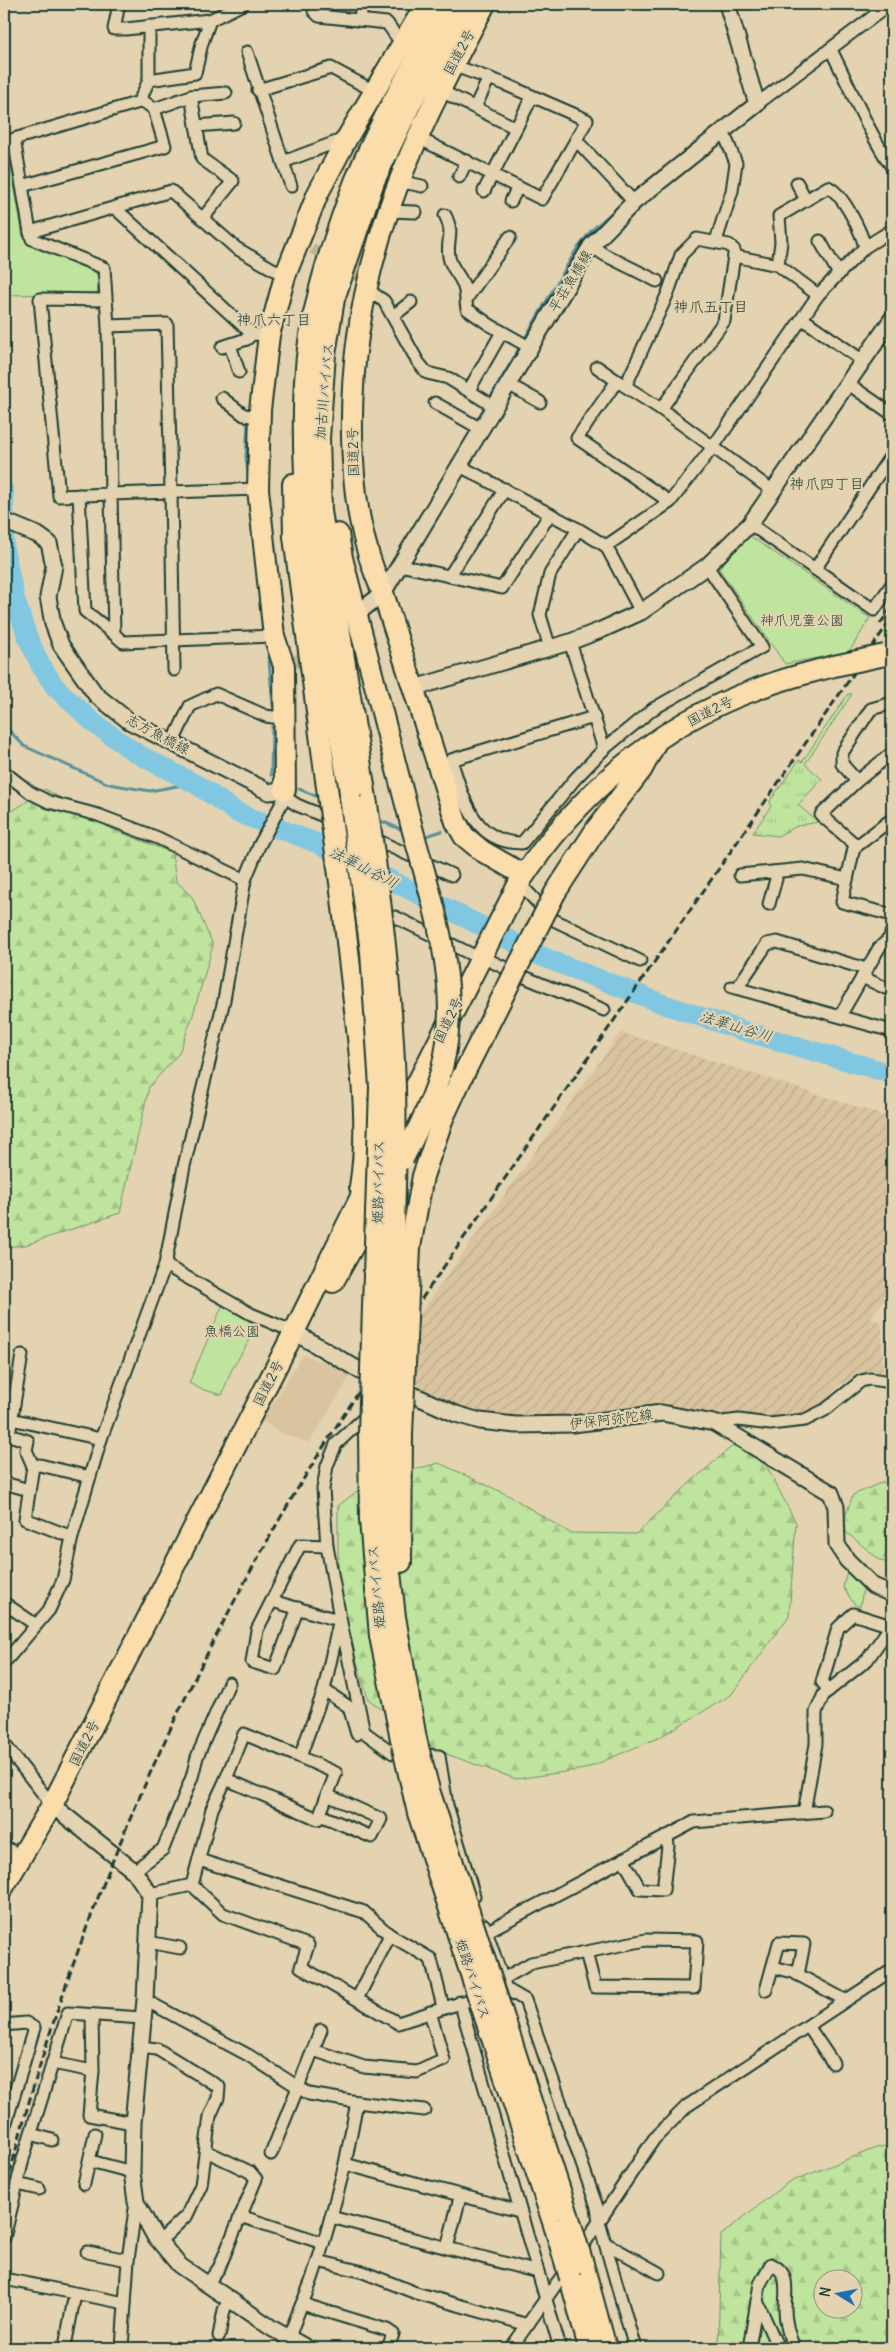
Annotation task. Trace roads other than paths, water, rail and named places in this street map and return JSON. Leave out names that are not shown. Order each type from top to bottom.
[{"type":"highway","points":[[284,798],[276,718],[289,666],[267,636],[252,489],[253,416],[261,335],[318,193],[347,138],[426,4]]},
{"type":"highway","name":"加古川バイパス","points":[[359,801],[312,562],[303,464],[305,379],[315,309],[324,270],[348,198],[376,134],[448,4]]},
{"type":"highway","name":"加古川バイパス","points":[[359,801],[321,511],[319,438],[323,370],[334,299],[374,181],[411,103],[466,4]]},
{"type":"highway","name":"国道2号","points":[[485,4],[416,136],[387,211],[365,288],[356,347],[351,403],[352,474],[358,521],[370,564],[383,593],[456,822],[464,836],[519,884]]},
{"type":"highway","points":[[298,1334],[403,1159],[431,1102],[442,1066],[449,1005],[440,935],[342,558],[330,472],[323,370]]},
{"type":"highway","points":[[305,379],[295,416],[292,470],[294,536],[341,890],[360,1054],[364,1164],[357,1204]]},
{"type":"highway","name":"国道2号","points":[[4,1886],[52,1805],[262,1394],[298,1334],[357,1204],[479,957],[519,884],[549,841],[590,795],[614,773],[657,740],[698,716],[734,698],[784,680],[888,654]]},
{"type":"highway","points":[[385,1433],[410,1247],[423,1176],[443,1118],[555,893],[597,828],[642,769],[657,740]]},
{"type":"highway","name":"姫路バイパス","points":[[359,801],[381,902],[395,1089],[394,1228],[385,1433],[385,1504],[389,1563],[411,1718],[409,1741]]},
{"type":"highway","name":"姫路バイパス","points":[[385,1433],[370,1520],[380,1636],[409,1741],[429,1790],[493,2014],[576,2271],[606,2348]]},
{"type":"highway","name":"姫路バイパス","points":[[576,2271],[588,2348]]},
{"type":"main road","points":[[727,4],[757,104]]},
{"type":"main road","name":"平荘魚橋線","points":[[383,593],[460,466],[481,429],[491,404],[508,384],[531,348],[590,246],[632,200],[757,104]]},
{"type":"main road","points":[[414,688],[570,642],[641,612],[707,566],[750,524],[892,319]]},
{"type":"main road","name":"志方魚橋線","points":[[4,521],[38,535],[49,543],[54,566],[48,597],[53,624],[62,645],[78,672],[96,695],[129,722],[284,798]]},
{"type":"main road","points":[[363,609],[383,593]]},
{"type":"main road","name":"伊保阿弥陀線","points":[[298,1334],[364,1373],[456,1414],[480,1420],[516,1425],[573,1424],[662,1413],[714,1423],[831,1493],[836,1507],[837,1545],[847,1560],[873,1586],[892,1594]]},
{"type":"main road","points":[[52,1805],[134,1871],[150,1894],[145,2000],[133,2123],[132,2172],[136,2202],[160,2242],[179,2265],[288,2343],[307,2348]]},
{"type":"street","points":[[118,4],[114,28],[126,29],[210,20],[243,4]]},
{"type":"street","points":[[315,4],[314,11],[319,16],[387,23],[396,36],[404,41]]},
{"type":"street","points":[[360,20],[362,4]]},
{"type":"street","points":[[757,104],[890,4]]},
{"type":"street","points":[[149,80],[195,73],[210,20]]},
{"type":"street","points":[[139,102],[149,80],[149,26]]},
{"type":"street","points":[[831,50],[864,114],[874,141],[892,167]]},
{"type":"street","points":[[247,52],[291,186]]},
{"type":"street","points":[[416,136],[542,198],[588,120],[489,78],[452,65]]},
{"type":"street","points":[[258,90],[331,68],[374,92]]},
{"type":"street","points":[[475,108],[489,78]]},
{"type":"street","points":[[439,90],[516,128]]},
{"type":"street","points":[[154,109],[191,96],[226,93]]},
{"type":"street","points":[[191,96],[202,159],[233,181],[203,218]]},
{"type":"street","points":[[484,191],[532,97]]},
{"type":"street","points":[[22,186],[165,146],[154,109],[143,101],[14,139],[22,186],[30,232],[32,239],[104,268],[108,326],[114,634]]},
{"type":"street","points":[[196,126],[234,123]]},
{"type":"street","points":[[716,241],[732,190],[736,163],[723,131]]},
{"type":"street","points":[[283,162],[347,138]]},
{"type":"street","points":[[576,140],[632,200]]},
{"type":"street","points":[[459,177],[467,161]]},
{"type":"street","points":[[398,181],[422,186]]},
{"type":"street","points":[[797,183],[806,200]]},
{"type":"street","points":[[511,201],[518,187]]},
{"type":"street","points":[[778,265],[781,242],[779,216],[828,187],[836,191],[862,236],[865,248]]},
{"type":"street","points":[[30,232],[116,209],[171,191],[236,248],[285,276]]},
{"type":"street","points":[[116,209],[261,335]]},
{"type":"street","points":[[387,211],[416,212]]},
{"type":"street","points":[[445,215],[451,228],[449,257],[452,266],[462,280],[467,298],[467,309],[531,348]]},
{"type":"street","points":[[606,546],[670,502],[713,447],[818,295],[865,248],[892,230]]},
{"type":"street","points":[[467,298],[510,237]]},
{"type":"street","points":[[661,409],[724,321],[734,256],[734,250],[729,244],[697,239],[681,255],[668,293],[622,383],[578,438],[670,502]]},
{"type":"street","points":[[820,242],[839,274]]},
{"type":"street","points":[[590,246],[656,281]]},
{"type":"street","points":[[734,256],[778,265],[818,295]]},
{"type":"street","points":[[365,288],[384,301],[422,368],[434,376],[448,378],[491,404]]},
{"type":"street","points":[[106,300],[40,299],[59,496],[252,489]]},
{"type":"street","points":[[393,316],[411,302]]},
{"type":"street","points":[[803,319],[863,361]]},
{"type":"street","points":[[108,326],[166,324],[175,641],[174,670]]},
{"type":"street","points":[[469,390],[502,332]]},
{"type":"street","points":[[239,372],[226,346],[261,335]]},
{"type":"street","points":[[597,367],[661,409],[773,491]]},
{"type":"street","points":[[847,383],[892,414]]},
{"type":"street","points":[[508,384],[540,402]]},
{"type":"street","points":[[222,398],[253,416]]},
{"type":"street","points":[[435,403],[481,429]]},
{"type":"street","points":[[815,568],[892,454]]},
{"type":"street","points":[[460,466],[606,546],[641,612]]},
{"type":"street","points":[[450,575],[505,489]]},
{"type":"street","points":[[79,495],[85,611],[123,642],[267,636]]},
{"type":"street","points":[[400,565],[502,588],[550,514]]},
{"type":"street","points":[[750,524],[874,610],[892,584]]},
{"type":"street","points":[[550,648],[540,615],[550,574],[578,529]]},
{"type":"street","points":[[594,717],[451,760],[468,810],[488,834],[507,843],[522,843],[575,779],[604,750],[653,709],[762,647],[707,566]]},
{"type":"street","points":[[570,642],[604,750]]},
{"type":"street","points":[[173,742],[190,706],[216,694],[276,718]]},
{"type":"street","points":[[857,781],[842,764],[842,753],[871,709],[892,702]]},
{"type":"street","points":[[856,845],[821,815],[857,781],[892,753]]},
{"type":"street","points":[[4,772],[31,793],[49,802],[98,815],[158,838],[245,880]]},
{"type":"street","points":[[4,1663],[49,1610],[63,1580],[72,1537],[101,1439],[165,1264],[184,1166],[224,1000],[245,880],[259,846],[284,798],[452,875]]},
{"type":"street","points":[[892,819],[856,845],[842,902],[892,915]]},
{"type":"street","points":[[740,875],[803,869],[847,879]]},
{"type":"street","points":[[769,904],[776,879],[775,872]]},
{"type":"street","points":[[519,884],[554,920],[640,960]]},
{"type":"street","points":[[395,917],[479,957],[604,1010]]},
{"type":"street","points":[[840,1016],[882,944],[889,940],[892,931]]},
{"type":"street","points":[[892,991],[864,973],[777,942],[767,944],[735,988],[892,1031]]},
{"type":"street","points":[[165,1264],[251,1314],[298,1334]]},
{"type":"street","points":[[22,1355],[10,1435],[28,1441],[26,1450],[33,1466],[25,1519],[72,1537]]},
{"type":"street","points":[[714,1423],[739,1420],[770,1424],[806,1420],[825,1410],[861,1381],[870,1379],[892,1382]]},
{"type":"street","points":[[418,1398],[364,1418],[336,1444],[327,1466],[323,1489],[327,1546],[364,1732],[393,1753],[439,1756],[447,1805],[486,1932],[504,1984],[525,2000],[597,2207],[599,2222],[636,2348]]},
{"type":"street","points":[[11,1419],[101,1439]]},
{"type":"street","points":[[33,1466],[40,1465],[90,1477]]},
{"type":"street","points":[[4,1483],[29,1490]]},
{"type":"street","points":[[298,1608],[275,1669],[252,1662],[257,1630],[300,1545],[327,1546]]},
{"type":"street","points":[[272,1601],[330,1618],[340,1618]]},
{"type":"street","points":[[4,1603],[36,1625]]},
{"type":"street","points":[[804,1813],[816,1744],[816,1712],[824,1694],[829,1690],[866,1660],[891,1625],[853,1614],[838,1628],[822,1682],[829,1690]]},
{"type":"street","points":[[300,1757],[324,1690],[340,1618]]},
{"type":"street","points":[[134,1871],[163,1849],[192,1777],[197,1757],[225,1686]]},
{"type":"street","points":[[324,1690],[349,1707],[357,1734]]},
{"type":"street","points":[[192,1885],[212,1809],[244,1734],[336,1773],[318,1819],[226,1779]]},
{"type":"street","points":[[4,1744],[52,1805]]},
{"type":"street","points":[[320,1815],[372,1837],[382,1819],[327,1795]]},
{"type":"street","points":[[486,1932],[694,1822],[824,1811]]},
{"type":"street","points":[[623,1859],[640,1889],[663,1890],[668,1846],[667,1836]]},
{"type":"street","points":[[4,1846],[21,1857]]},
{"type":"street","points":[[199,1860],[364,1912],[390,1935],[432,1959],[443,2007]]},
{"type":"street","points":[[150,1894],[192,1885]]},
{"type":"street","points":[[192,1885],[223,1914],[308,1945],[301,1967],[398,2022],[460,2002],[504,1984],[531,1963],[586,1952],[646,1940],[697,1941],[694,1988],[595,1987],[586,1952]]},
{"type":"street","points":[[356,1999],[390,1935]]},
{"type":"street","points":[[148,1942],[180,1948]]},
{"type":"street","points":[[766,1990],[779,1943],[804,1944],[798,1975]]},
{"type":"street","points":[[773,1967],[798,1975],[845,2000]]},
{"type":"street","points":[[511,2348],[654,2139],[687,2106],[892,1970]]},
{"type":"street","points":[[145,2000],[248,2055],[309,2094],[424,2110]]},
{"type":"street","points":[[460,2002],[560,2348]]},
{"type":"street","points":[[313,2050],[364,2067],[418,2072],[444,2060],[430,2012]]},
{"type":"street","points":[[4,2238],[31,2134],[68,2013],[142,2018]]},
{"type":"street","points":[[92,2015],[93,2071],[89,2115],[133,2123]]},
{"type":"street","points":[[4,2024],[26,2023],[34,2028],[4,2129]]},
{"type":"street","points":[[808,2026],[833,2063]]},
{"type":"street","points":[[271,2154],[321,2030]]},
{"type":"street","points":[[140,2046],[157,2049],[219,2087],[218,2098],[210,2116],[201,2185],[186,2215],[160,2242]]},
{"type":"street","points":[[52,2063],[93,2071]]},
{"type":"street","points":[[288,2343],[318,2261],[331,2217],[345,2164],[357,2102]]},
{"type":"street","points":[[31,2134],[52,2140]]},
{"type":"street","points":[[84,2184],[95,2134]]},
{"type":"street","points":[[206,2151],[250,2172],[256,2179],[219,2268],[207,2284]]},
{"type":"street","points":[[90,2161],[132,2172]]},
{"type":"street","points":[[345,2164],[520,2212]]},
{"type":"street","points":[[17,2184],[40,2189]]},
{"type":"street","points":[[447,2248],[460,2197]]},
{"type":"street","points":[[122,2348],[128,2260],[136,2202]]},
{"type":"street","points":[[240,2216],[323,2243]]},
{"type":"street","points":[[331,2217],[538,2272]]},
{"type":"street","points":[[605,2243],[659,2273]]},
{"type":"street","points":[[87,2252],[128,2260]]},
{"type":"street","points":[[318,2261],[363,2272],[416,2293],[528,2325]]},
{"type":"street","points":[[749,2348],[760,2284],[771,2264],[780,2268],[787,2282],[785,2310],[790,2338],[794,2348]]},
{"type":"street","points":[[4,2279],[125,2303]]},
{"type":"street","points":[[66,2341],[75,2294]]},
{"type":"street","points":[[219,2336],[224,2310],[229,2299]]},
{"type":"street","points":[[757,2301],[778,2348]]},
{"type":"street","points":[[302,2304],[387,2330],[393,2334],[388,2348]]},
{"type":"waterway","points":[[489,400],[575,252],[591,231],[641,187]]},
{"type":"waterway","points":[[464,443],[486,405]]},
{"type":"waterway","points":[[248,419],[246,457],[249,481]]},
{"type":"waterway","name":"法華山谷川","points":[[4,490],[4,549],[15,599],[27,636],[41,666],[56,688],[95,724],[136,753],[199,786],[236,812],[319,844],[543,957],[663,1004],[744,1031],[892,1074]]},
{"type":"waterway","points":[[268,649],[273,706]]},
{"type":"waterway","points":[[4,725],[24,746],[109,784],[150,791],[193,783]]},
{"type":"waterway","points":[[271,775],[272,727]]},
{"type":"waterway","points":[[299,789],[321,798]]},
{"type":"waterway","points":[[376,819],[405,831]]},
{"type":"waterway","points":[[423,837],[442,831]]},
{"type":"tunnel","points":[[298,240],[367,281]]},
{"type":"tunnel","points":[[295,665],[315,648]]},
{"type":"railway","points":[[880,624],[892,607]]},
{"type":"railway","points":[[4,2197],[26,2111],[52,2026],[81,1942],[114,1858],[186,1696],[269,1538],[347,1410],[396,1336],[892,618]]},
{"type":"district","name":"神爪五丁目","points":[[711,306]]},
{"type":"district","name":"神爪六丁目","points":[[274,319]]},
{"type":"district","name":"神爪四丁目","points":[[827,483]]},
{"type":"park label","name":"神爪児童公園","points":[[802,620]]},
{"type":"park label","name":"魚橋公園","points":[[232,1331]]}]
